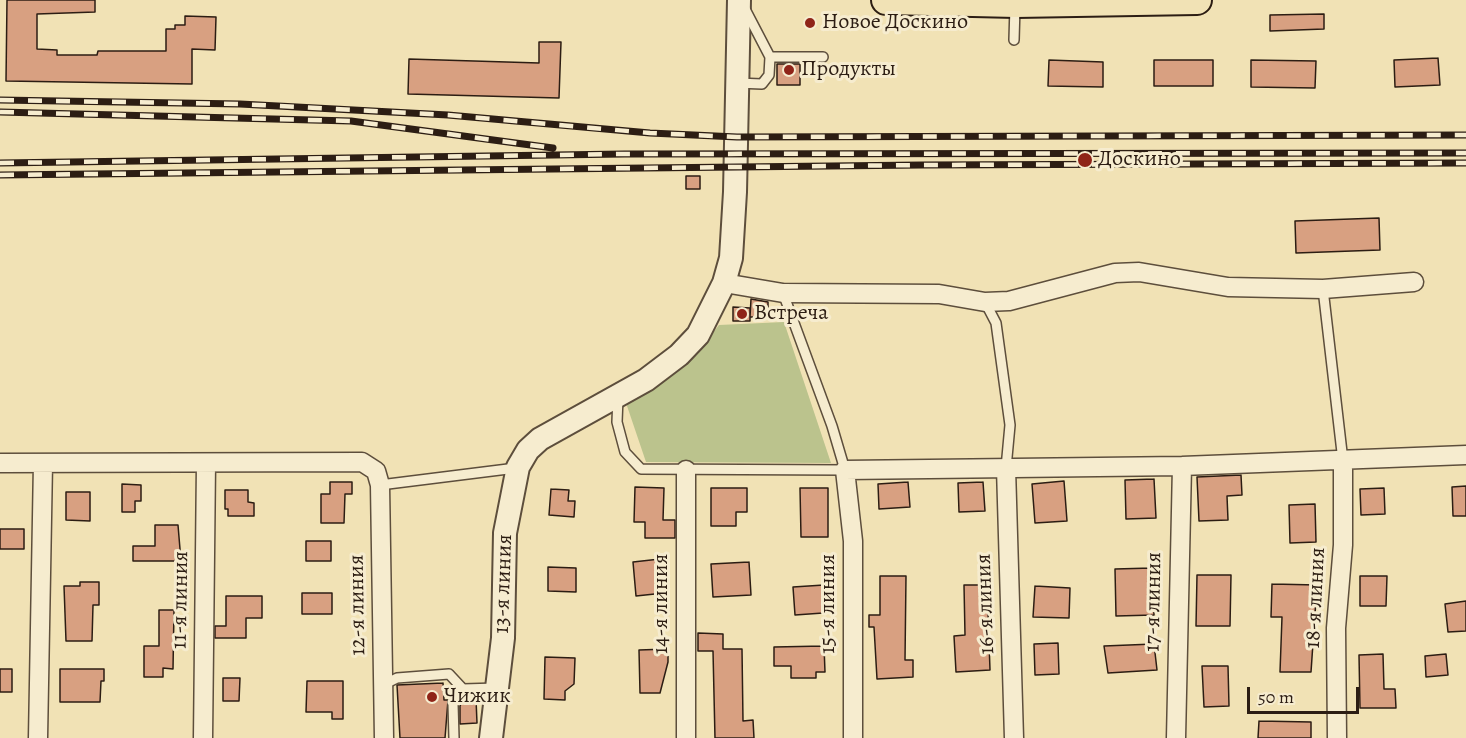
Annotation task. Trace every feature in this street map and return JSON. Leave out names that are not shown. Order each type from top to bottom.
[{"type":"main road","points":[[886,0],[1016,3],[1197,0]]},
{"type":"street","points":[[618,397],[663,367],[698,335],[724,283],[731,258],[735,203],[739,0]]},
{"type":"street","points":[[724,283],[783,293],[939,294],[985,302],[1009,301],[1115,273],[1139,272],[1228,287],[1323,289],[1414,282]]},
{"type":"street","name":"13-я линия","points":[[491,738],[503,638],[505,533],[518,467],[528,450],[540,439],[618,397]]},
{"type":"street","points":[[845,470],[1182,466],[1466,455]]},
{"type":"street","name":"18-я линия","points":[[1336,738],[1336,628],[1343,545],[1342,461]]},
{"type":"street","points":[[0,463],[362,462],[378,478]]},
{"type":"street","name":"11-я линия","points":[[203,738],[206,463]]},
{"type":"street","points":[[38,738],[43,464]]},
{"type":"street","name":"17-я линия","points":[[1176,738],[1182,466]]},
{"type":"street","name":"16-я линия","points":[[1006,468],[1014,738]]},
{"type":"street","name":"14-я линия","points":[[686,470],[686,738]]},
{"type":"street","name":"15-я линия","points":[[845,470],[853,541],[853,738]]},
{"type":"street","name":"12-я линия","points":[[378,478],[384,738]]},
{"type":"lane","points":[[737,83],[762,84],[769,75],[770,57],[739,0]]},
{"type":"lane","points":[[1014,40],[1016,3]]},
{"type":"lane","points":[[770,57],[822,57]]},
{"type":"lane","points":[[1323,289],[1342,461]]},
{"type":"lane","points":[[618,397],[617,422],[625,452],[641,469],[845,470],[832,426],[783,293]]},
{"type":"lane","points":[[985,302],[996,323],[1010,424],[1006,468]]},
{"type":"lane","points":[[378,478],[518,467]]},
{"type":"lane","points":[[383,686],[397,678],[449,674],[463,689],[497,688]]},
{"type":"lane","points":[[454,738],[453,704],[463,689]]},
{"type":"green space","points":[[784,322],[831,463],[646,462],[626,403],[688,364],[719,325]]},
{"type":"building","points":[[7,0],[95,0],[95,12],[37,14],[37,49],[57,50],[57,55],[97,55],[98,51],[166,51],[166,29],[175,29],[175,25],[185,25],[185,16],[216,17],[215,50],[192,49],[192,84],[6,81]]},
{"type":"building","points":[[1324,14],[1324,29],[1270,31],[1270,15]]},
{"type":"building","points":[[539,42],[561,42],[559,98],[408,94],[409,59],[539,63]]},
{"type":"building","points":[[1438,58],[1440,85],[1395,87],[1394,60]]},
{"type":"building","points":[[1049,60],[1103,62],[1103,87],[1048,86]]},
{"type":"building","points":[[1154,60],[1213,60],[1213,86],[1154,86]]},
{"type":"building","points":[[1251,60],[1316,61],[1315,88],[1251,87]]},
{"type":"building","name":"Продукты","points":[[777,64],[800,64],[800,85],[777,85]]},
{"type":"building","points":[[686,176],[700,176],[700,189],[686,189]]},
{"type":"building","points":[[1379,218],[1380,250],[1296,253],[1295,221]]},
{"type":"building","points":[[751,299],[768,302],[768,317],[750,317]]},
{"type":"building","points":[[733,307],[750,308],[750,321],[733,321]]},
{"type":"building","points":[[1241,475],[1242,495],[1227,496],[1228,520],[1199,521],[1197,477]]},
{"type":"building","points":[[1154,479],[1156,518],[1126,519],[1125,480]]},
{"type":"building","points":[[1064,481],[1067,521],[1035,523],[1032,484]]},
{"type":"building","points":[[330,482],[352,482],[352,494],[345,494],[344,523],[321,523],[321,494],[330,494]]},
{"type":"building","points":[[908,482],[910,507],[879,509],[878,484]]},
{"type":"building","points":[[983,482],[985,511],[959,512],[958,483]]},
{"type":"building","points":[[122,484],[141,485],[141,501],[135,501],[135,512],[122,512]]},
{"type":"building","points":[[1466,486],[1466,516],[1453,516],[1452,487]]},
{"type":"building","points":[[635,487],[664,488],[663,520],[675,520],[675,538],[645,538],[645,522],[634,522]]},
{"type":"building","points":[[711,488],[747,488],[747,512],[736,512],[736,526],[711,526]]},
{"type":"building","points":[[800,488],[828,488],[828,537],[801,537]]},
{"type":"building","points":[[1384,488],[1385,514],[1361,515],[1360,489]]},
{"type":"building","points":[[551,489],[569,490],[568,501],[575,501],[574,517],[549,515]]},
{"type":"building","points":[[225,490],[248,490],[248,502],[254,503],[254,516],[228,516],[228,509],[225,509]]},
{"type":"building","points":[[66,492],[90,492],[90,521],[66,520]]},
{"type":"building","points":[[1315,504],[1316,542],[1290,543],[1289,505]]},
{"type":"building","points":[[155,525],[178,525],[181,561],[133,561],[133,546],[155,546]]},
{"type":"building","points":[[0,529],[24,529],[24,549],[0,549]]},
{"type":"building","points":[[306,541],[331,541],[331,561],[306,561]]},
{"type":"building","points":[[660,559],[664,593],[636,596],[633,562]]},
{"type":"building","points":[[749,562],[751,595],[713,597],[711,564]]},
{"type":"building","points":[[548,567],[576,568],[576,592],[548,591]]},
{"type":"building","points":[[1152,568],[1154,615],[1116,616],[1115,569]]},
{"type":"building","points":[[1197,575],[1231,575],[1230,626],[1196,626]]},
{"type":"building","points":[[880,576],[906,576],[905,660],[913,660],[913,677],[877,679],[874,627],[869,627],[869,615],[880,615]]},
{"type":"building","points":[[1360,576],[1387,576],[1386,606],[1360,606]]},
{"type":"building","points":[[80,582],[99,582],[99,605],[93,605],[92,641],[66,641],[64,586],[80,586]]},
{"type":"building","points":[[1272,584],[1317,585],[1311,672],[1280,672],[1282,617],[1271,617]]},
{"type":"building","points":[[824,585],[830,599],[823,613],[795,615],[793,587]]},
{"type":"building","points":[[964,585],[987,585],[990,670],[956,672],[954,636],[965,635]]},
{"type":"building","points":[[1035,586],[1070,588],[1069,618],[1033,617]]},
{"type":"building","points":[[302,593],[332,593],[332,614],[302,614]]},
{"type":"building","points":[[226,596],[262,596],[262,618],[246,618],[246,638],[215,638],[215,626],[226,626]]},
{"type":"building","points":[[1466,601],[1466,631],[1448,632],[1445,604]]},
{"type":"building","points":[[159,610],[174,610],[173,669],[163,668],[163,677],[144,677],[144,646],[159,646]]},
{"type":"building","points":[[698,633],[723,634],[723,649],[742,649],[743,721],[753,720],[754,738],[715,738],[713,651],[698,651]]},
{"type":"building","points":[[1058,643],[1059,674],[1035,675],[1034,644]]},
{"type":"building","points":[[1154,644],[1157,670],[1108,673],[1104,646]]},
{"type":"building","points":[[824,646],[825,672],[816,672],[816,678],[791,678],[791,666],[774,666],[774,647]]},
{"type":"building","points":[[668,649],[668,662],[660,693],[640,693],[639,650]]},
{"type":"building","points":[[1383,654],[1384,689],[1395,689],[1396,708],[1360,708],[1359,655]]},
{"type":"building","points":[[1446,654],[1448,675],[1426,677],[1425,656]]},
{"type":"building","points":[[545,657],[575,658],[574,684],[565,691],[565,700],[544,699]]},
{"type":"building","points":[[1202,666],[1228,666],[1229,706],[1204,707]]},
{"type":"building","points":[[0,669],[12,669],[12,692],[0,692]]},
{"type":"building","points":[[60,669],[104,669],[100,702],[60,702]]},
{"type":"building","points":[[223,678],[240,678],[239,701],[223,701]]},
{"type":"building","points":[[307,681],[343,681],[343,719],[332,719],[332,712],[306,712]]},
{"type":"building","points":[[443,683],[444,700],[448,700],[445,738],[400,738],[397,685]]},
{"type":"building","points":[[464,699],[476,699],[477,723],[460,724],[460,706]]},
{"type":"building","points":[[1259,721],[1311,722],[1311,738],[1258,738]]},
{"type":"railway","points":[[0,100],[240,104],[448,115],[650,133],[737,137],[1466,135]]},
{"type":"railway","points":[[0,112],[351,121],[553,148]]},
{"type":"railway","points":[[0,163],[624,154],[1466,153]]},
{"type":"railway","points":[[0,175],[922,165],[1466,163]]},
{"type":"place","name":"Новое Доскино","points":[[810,23]]},
{"type":"place","name":"Продукты","points":[[789,70]]},
{"type":"place","name":"Доскино","points":[[1085,160]]},
{"type":"place","name":"Встреча","points":[[742,314]]},
{"type":"place","name":"Чижик","points":[[432,697]]}]
